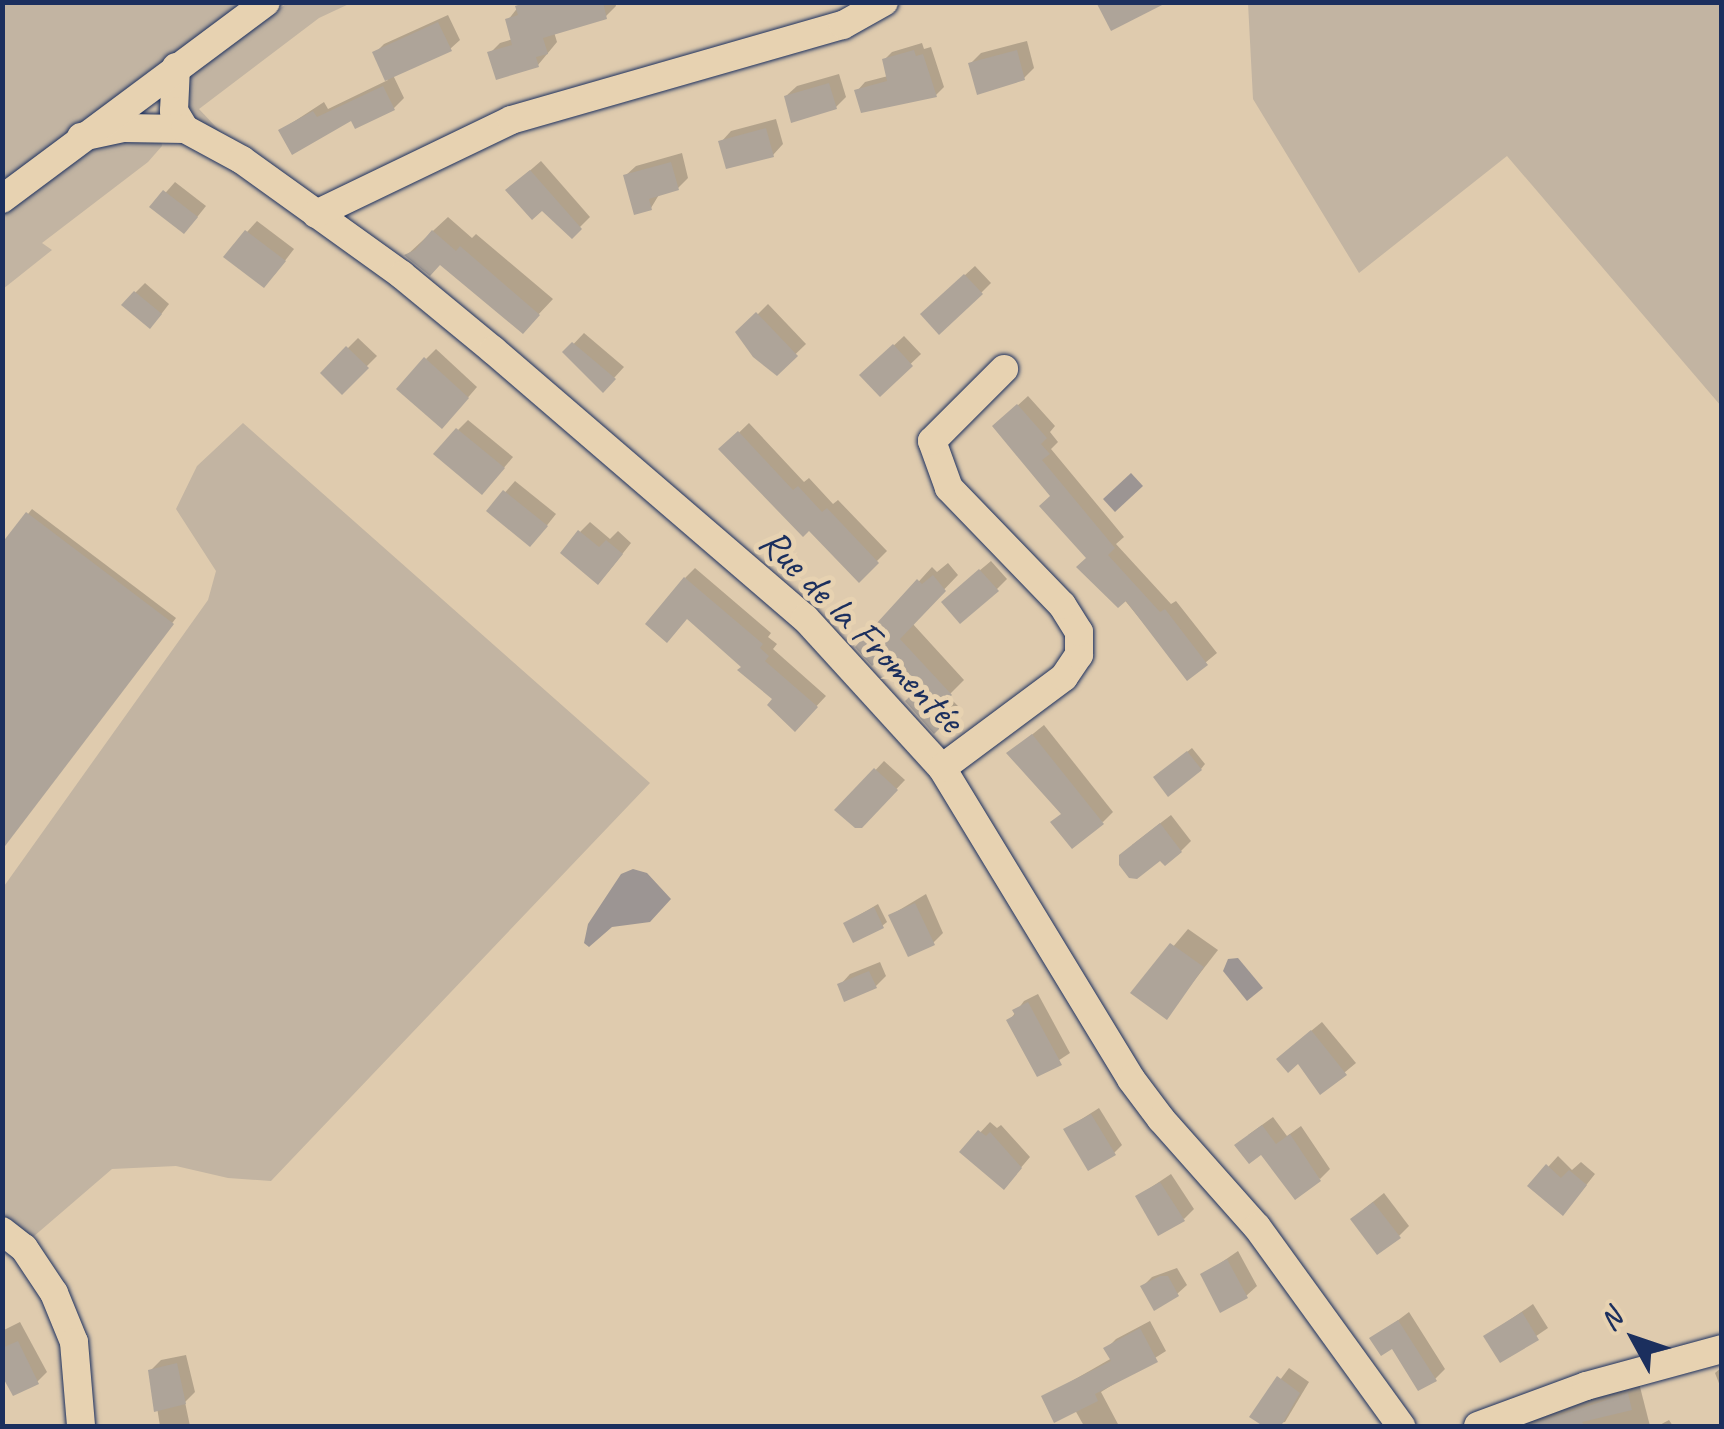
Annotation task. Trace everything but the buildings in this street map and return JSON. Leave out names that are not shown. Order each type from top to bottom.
[{"type":"street","points":[[2,198],[266,2]]},
{"type":"street","points":[[316,214],[511,120],[843,24],[884,2]]},
{"type":"street","points":[[176,66],[174,111],[186,129]]},
{"type":"street","name":"Rue de la Fromentée","points":[[81,137],[123,128],[186,129],[242,160],[493,350],[805,618],[942,768],[1131,1078],[1161,1119],[1257,1227],[1401,1426]]},
{"type":"street","points":[[942,768],[1064,677],[1079,655],[1079,632],[1062,605],[950,488],[932,441],[1004,369]]},
{"type":"street","points":[[2,1231],[24,1248],[54,1292],[74,1342],[81,1426]]},
{"type":"street","points":[[1478,1426],[1586,1386],[1722,1348]]},
{"type":"shaded area","points":[[3,3],[253,3],[152,69],[3,182]]},
{"type":"shaded area","points":[[288,3],[351,3],[319,18],[199,109],[231,143],[182,115],[182,72]]},
{"type":"shaded area","points":[[1248,3],[1721,3],[1721,406],[1507,156],[1359,273],[1253,99]]},
{"type":"shaded area","points":[[160,134],[162,146],[148,162],[42,243],[52,250],[3,289],[3,209],[89,144]]},
{"type":"shaded area","points":[[243,423],[650,783],[271,1181],[228,1178],[176,1166],[112,1169],[33,1237],[3,1215],[2,889],[208,600],[216,571],[176,509],[197,466]]},
{"type":"shaded area","points":[[1131,473],[1143,486],[1115,512],[1103,499]]},
{"type":"shaded area","points":[[633,869],[647,873],[671,899],[650,922],[612,927],[589,947],[584,943],[588,924],[621,874]]},
{"type":"shaded area","points":[[1238,958],[1263,988],[1247,1001],[1223,971],[1228,959]]}]
